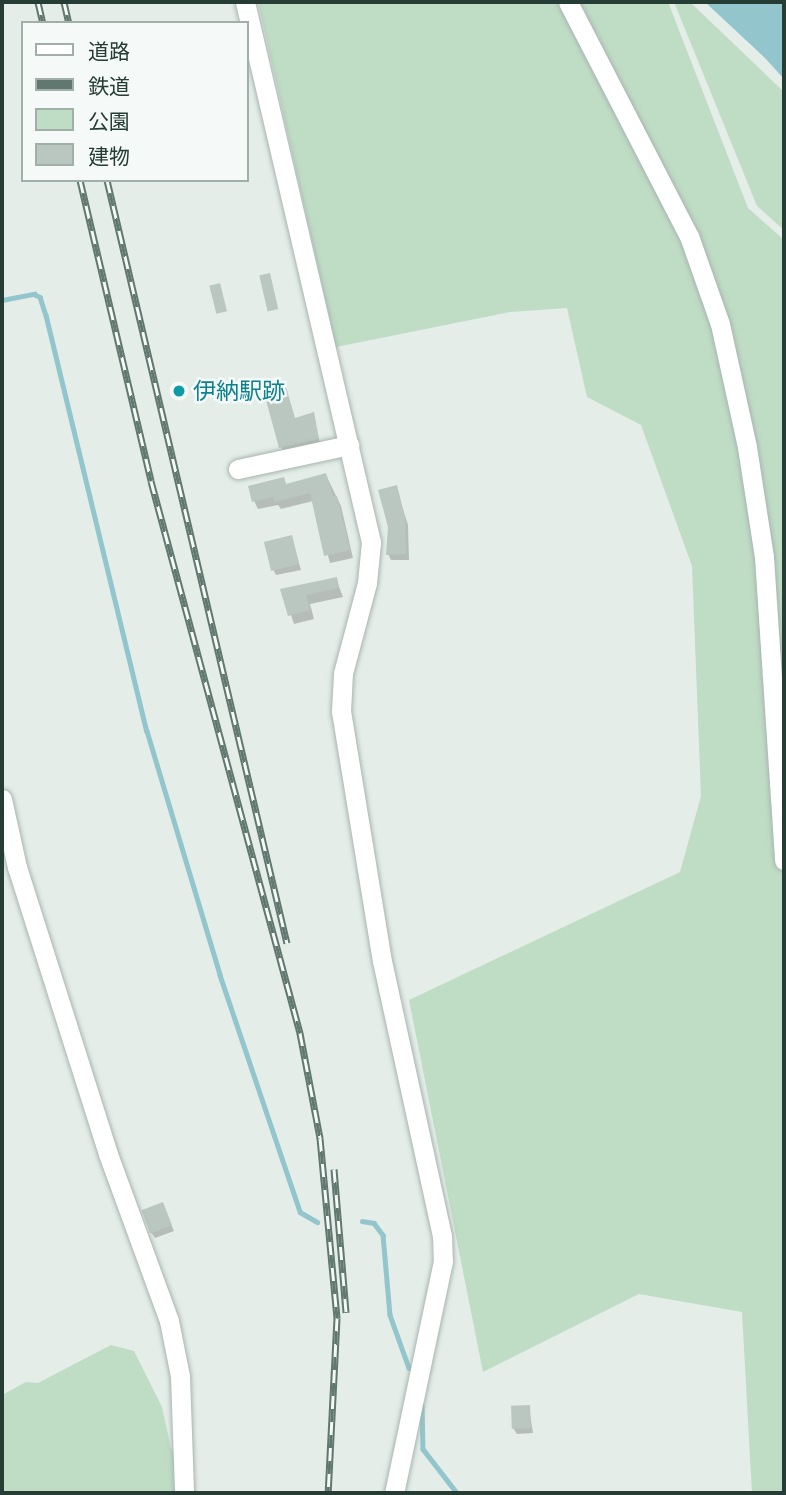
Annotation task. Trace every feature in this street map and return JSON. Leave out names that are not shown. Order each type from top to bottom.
[{"type":"street","points":[[245,2],[371,542],[367,583],[343,673],[341,711],[382,961],[442,1236],[443,1261],[394,1493]]},
{"type":"street","points":[[568,2],[677,213],[720,324],[747,447],[764,557],[784,860]]},
{"type":"street","points":[[238,469],[349,445]]},
{"type":"street","points":[[2,799],[17,867],[108,1154],[169,1321],[180,1376],[184,1493]]},
{"type":"green space","points":[[258,2],[668,2],[748,208],[784,240],[784,1493],[752,1493],[742,1312],[639,1294],[483,1372],[409,1000],[680,872],[701,796],[692,566],[641,425],[587,397],[567,308],[510,312],[336,347]]},
{"type":"green space","points":[[674,2],[690,2],[784,92],[784,230],[757,206]]},
{"type":"green space","points":[[111,1345],[134,1351],[162,1407],[171,1448],[181,1466],[179,1493],[2,1493],[2,1395],[26,1382],[38,1383]]},
{"type":"water","points":[[705,2],[784,2],[784,79],[765,58]]},
{"type":"building","points":[[270,273],[278,309],[268,312],[259,275]]},
{"type":"building","points":[[220,283],[227,311],[216,314],[209,286]]},
{"type":"building","points":[[276,385],[278,390],[286,387],[295,418],[314,412],[319,439],[279,448],[263,389]]},
{"type":"building","points":[[326,473],[333,497],[337,496],[350,550],[324,556],[310,493],[275,502],[273,497],[252,502],[248,486],[284,477],[286,484]]},
{"type":"building","points":[[397,485],[405,517],[406,554],[386,555],[388,527],[378,490]]},
{"type":"building","points":[[292,535],[299,564],[271,571],[264,542]]},
{"type":"building","points":[[337,577],[339,588],[306,595],[310,610],[288,616],[280,589]]},
{"type":"building","points":[[163,1202],[172,1225],[150,1234],[142,1210]]},
{"type":"building","points":[[530,1405],[531,1428],[512,1429],[511,1406]]},
{"type":"waterway","points":[[2,300],[34,294],[40,297],[147,731],[220,975],[300,1212],[317,1222]]},
{"type":"waterway","points":[[362,1221],[374,1223],[383,1235],[390,1315],[409,1368]]},
{"type":"waterway","points":[[422,1405],[423,1449],[457,1493]]},
{"type":"railway","points":[[38,2],[43,21]]},
{"type":"railway","points":[[64,2],[69,21]]},
{"type":"railway","points":[[80,182],[151,481],[300,1033],[320,1138],[337,1318],[328,1493]]},
{"type":"railway","points":[[107,182],[287,943]]},
{"type":"railway","points":[[334,1169],[346,1312]]},
{"type":"place","name":"伊納駅跡","points":[[179,391]]}]
